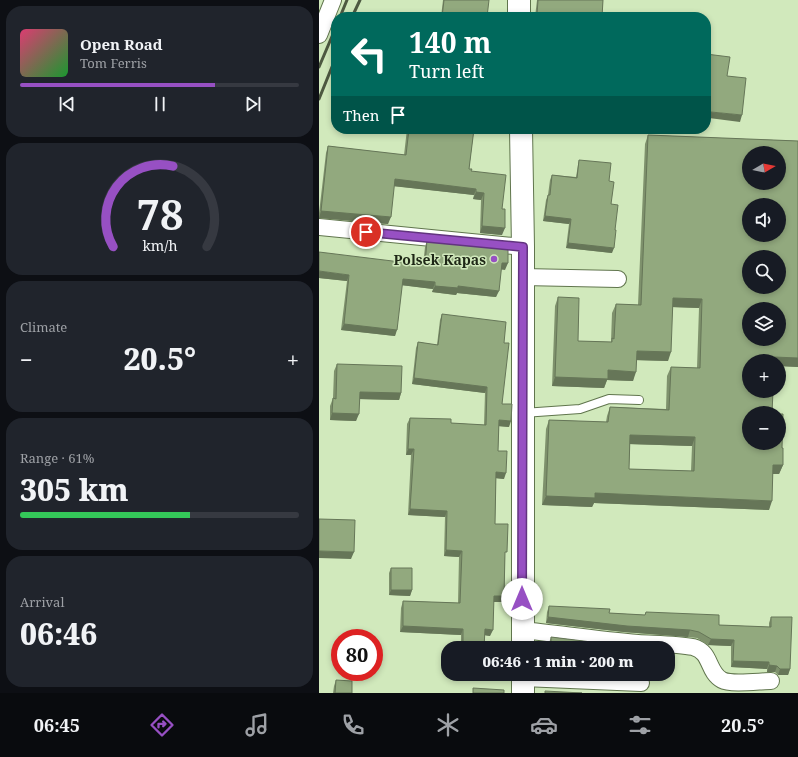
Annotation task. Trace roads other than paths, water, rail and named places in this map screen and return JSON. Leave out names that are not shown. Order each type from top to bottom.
[{"type":"highway","points":[[519,0],[519,12]]},
{"type":"highway","points":[[521,134],[523,247],[523,639]]},
{"type":"street","points":[[319,35],[333,0]]},
{"type":"street","points":[[319,227],[523,247]]},
{"type":"street","points":[[523,278],[618,279]]},
{"type":"street","points":[[523,639],[636,643],[692,647],[701,650],[715,674],[723,681],[738,683],[771,681]]},
{"type":"street","points":[[523,682],[641,683]]},
{"type":"lane","points":[[522,413],[580,409],[609,399],[639,400]]},
{"type":"railway","points":[[342,12],[347,0]]},
{"type":"railway","points":[[354,12],[360,0]]},
{"type":"railway","points":[[319,67],[331,39]]},
{"type":"railway","points":[[319,99],[331,69]]},
{"type":"place","name":"Polsek Kapas","points":[[494,259]]}]
